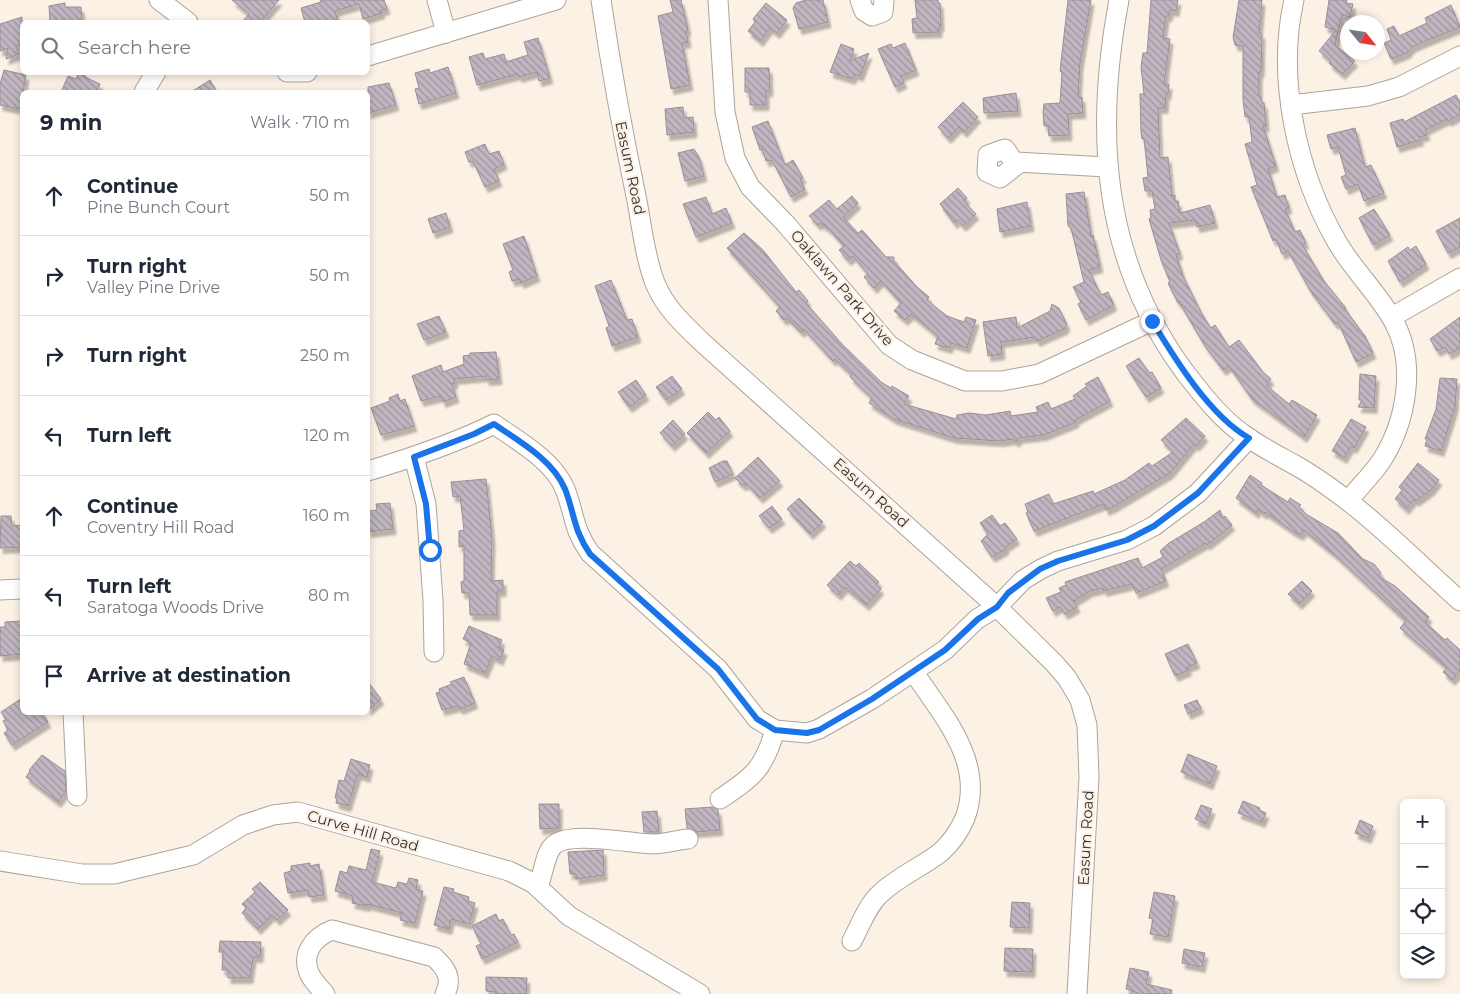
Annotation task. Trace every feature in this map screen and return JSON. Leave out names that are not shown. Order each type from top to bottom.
[{"type":"street","points":[[159,0],[182,20]]},
{"type":"street","points":[[437,0],[446,33]]},
{"type":"street","points":[[370,55],[556,0]]},
{"type":"street","name":"Easum Road","points":[[601,0],[617,105],[647,254],[655,282],[664,300],[675,316],[704,344],[1043,650],[1067,678],[1080,700],[1087,726],[1089,777],[1077,994]]},
{"type":"street","name":"Oaklawn Park Drive","points":[[718,0],[725,112],[735,158],[750,187],[785,223],[889,345],[912,360],[966,381],[1002,381],[1039,374],[1152,321]]},
{"type":"street","points":[[860,0],[864,12],[872,16],[883,12],[884,0]]},
{"type":"street","points":[[1119,0],[1107,97],[1107,167],[1114,215],[1122,249],[1137,289],[1152,321],[1173,356],[1217,410],[1249,438],[1314,477],[1348,501],[1460,601]]},
{"type":"street","points":[[1294,0],[1289,36],[1291,104],[1301,155],[1321,212],[1354,269],[1392,318],[1402,344],[1406,364],[1405,396],[1400,422],[1381,461],[1348,501]]},
{"type":"street","points":[[1291,104],[1368,96],[1423,77],[1460,56]]},
{"type":"street","points":[[145,90],[154,75]]},
{"type":"street","points":[[1019,163],[1000,178],[987,172],[988,155],[1006,149],[1014,162],[1107,167]]},
{"type":"street","points":[[1392,318],[1460,278]]},
{"type":"street","points":[[370,470],[414,457],[474,434],[494,424],[530,450],[550,468],[564,488],[578,536],[590,554],[718,669],[757,719],[775,730],[797,734],[819,730],[872,699],[945,650],[978,619],[997,607],[1008,593],[1040,569],[1058,561],[1127,540],[1168,516],[1198,493],[1249,438]]},
{"type":"street","points":[[414,457],[426,504],[433,600],[434,652]]},
{"type":"street","points":[[0,590],[20,589]]},
{"type":"street","points":[[852,941],[880,894],[940,852],[954,838],[968,808],[971,772],[964,752],[913,671]]},
{"type":"street","points":[[73,715],[77,796]]},
{"type":"street","points":[[720,799],[758,770],[769,750],[775,730]]},
{"type":"street","name":"Curve Hill Road","points":[[0,861],[82,874],[114,874],[193,855],[243,825],[281,814],[298,812],[509,871],[538,887],[568,916],[700,994]]},
{"type":"street","points":[[538,887],[552,845],[562,840],[601,839],[655,844],[688,839]]},
{"type":"street","points":[[325,994],[310,975],[306,962],[310,947],[318,935],[332,930],[434,957],[445,967],[449,979],[445,994]]},
{"type":"building","points":[[232,0],[279,0],[262,20],[244,20],[249,14]]},
{"type":"building","points":[[320,0],[384,0],[387,9],[381,10],[382,13],[363,19],[359,4],[335,11],[337,20],[304,20],[301,8],[321,2]]},
{"type":"building","points":[[670,0],[681,0],[688,30],[686,31],[688,42],[682,43],[690,85],[671,89],[658,16],[673,12]]},
{"type":"building","points":[[806,0],[823,0],[828,22],[799,29],[793,8],[796,3]]},
{"type":"building","points":[[915,0],[938,0],[938,3],[940,3],[941,26],[939,26],[939,32],[913,33],[912,19],[917,18]]},
{"type":"building","points":[[1068,0],[1091,0],[1080,63],[1078,97],[1082,97],[1083,113],[1068,114],[1069,135],[1049,136],[1048,126],[1044,126],[1044,104],[1060,103],[1062,73],[1060,71]]},
{"type":"building","points":[[1151,0],[1178,0],[1176,11],[1170,10],[1169,16],[1166,16],[1163,38],[1170,39],[1164,84],[1169,84],[1165,108],[1158,108],[1160,158],[1168,157],[1172,196],[1175,195],[1175,201],[1178,201],[1180,213],[1210,205],[1215,223],[1197,227],[1195,220],[1169,223],[1180,254],[1176,255],[1183,276],[1211,328],[1215,325],[1229,347],[1239,340],[1263,372],[1271,379],[1266,385],[1289,404],[1292,400],[1317,415],[1304,437],[1252,399],[1229,366],[1223,370],[1205,346],[1178,303],[1168,283],[1170,282],[1161,260],[1149,219],[1151,218],[1150,210],[1155,209],[1152,191],[1145,191],[1143,178],[1148,177],[1144,139],[1142,139],[1141,132],[1140,94],[1144,94],[1141,67],[1143,53],[1147,53]]},
{"type":"building","points":[[1239,0],[1262,0],[1259,33],[1262,34],[1259,97],[1261,97],[1262,103],[1264,103],[1266,126],[1263,126],[1276,166],[1268,169],[1277,197],[1285,195],[1289,208],[1285,209],[1295,232],[1300,230],[1306,243],[1302,244],[1324,281],[1346,308],[1365,336],[1373,353],[1356,362],[1338,322],[1335,324],[1311,292],[1288,251],[1282,254],[1276,239],[1273,241],[1251,187],[1257,185],[1245,144],[1252,142],[1249,117],[1245,117],[1243,99],[1243,46],[1235,45],[1233,37]]},
{"type":"building","points":[[1329,0],[1347,0],[1346,3],[1353,4],[1350,15],[1340,15],[1335,45],[1340,49],[1340,60],[1355,61],[1342,74],[1319,51],[1336,30],[1325,27]]},
{"type":"building","points":[[65,3],[65,7],[81,7],[82,20],[50,20],[49,6]]},
{"type":"building","points":[[766,3],[787,20],[777,33],[770,28],[760,41],[748,31],[755,22],[753,19]]},
{"type":"building","points":[[1451,5],[1460,27],[1412,47],[1407,53],[1391,59],[1385,45],[1385,43],[1391,40],[1387,29],[1394,26],[1399,36],[1427,23],[1425,18]]},
{"type":"building","points":[[22,17],[22,20],[20,20],[20,44],[16,46],[19,54],[6,59],[8,48],[0,51],[0,24]]},
{"type":"building","points":[[538,38],[550,78],[539,81],[537,72],[519,77],[518,74],[477,85],[469,57],[483,53],[485,59],[504,54],[506,62],[528,55],[524,42]]},
{"type":"building","points":[[905,43],[916,70],[901,76],[904,83],[895,87],[878,49],[891,44],[893,48]]},
{"type":"building","points":[[841,44],[854,49],[850,61],[869,53],[860,76],[855,74],[852,79],[830,72]]},
{"type":"building","points":[[448,67],[456,93],[419,104],[415,89],[419,88],[415,73],[429,69],[430,73]]},
{"type":"building","points":[[745,68],[769,68],[770,91],[766,91],[766,105],[750,105],[750,92],[745,92]]},
{"type":"building","points":[[4,70],[26,75],[23,90],[20,90],[20,109],[0,105],[0,84]]},
{"type":"building","points":[[78,75],[85,75],[85,77],[100,84],[97,90],[62,90],[68,76],[76,79]]},
{"type":"building","points":[[210,80],[216,90],[194,90]]},
{"type":"building","points":[[389,83],[396,105],[370,112],[370,90],[368,90],[368,87]]},
{"type":"building","points":[[1016,93],[1018,111],[984,113],[983,98]]},
{"type":"building","points":[[1456,95],[1460,102],[1460,115],[1425,130],[1427,135],[1419,137],[1421,140],[1397,147],[1390,123],[1403,119],[1404,122]]},
{"type":"building","points":[[963,102],[978,117],[964,132],[959,127],[948,138],[938,127]]},
{"type":"building","points":[[683,107],[684,118],[693,117],[694,132],[667,135],[665,109]]},
{"type":"building","points":[[768,121],[785,165],[793,160],[803,178],[800,180],[805,189],[791,197],[772,160],[766,161],[752,127]]},
{"type":"building","points":[[1355,128],[1365,167],[1371,165],[1384,193],[1364,201],[1358,184],[1346,189],[1341,177],[1346,175],[1338,147],[1331,149],[1327,135]]},
{"type":"building","points":[[485,144],[489,154],[499,151],[504,164],[494,169],[499,181],[485,187],[473,161],[469,162],[465,152]]},
{"type":"building","points":[[694,149],[699,157],[704,176],[685,181],[678,153]]},
{"type":"building","points":[[958,188],[967,198],[964,201],[976,214],[963,226],[958,220],[954,223],[940,204]]},
{"type":"building","points":[[1084,192],[1091,236],[1093,235],[1100,267],[1089,270],[1101,295],[1108,292],[1114,305],[1086,320],[1078,304],[1081,302],[1073,287],[1084,282],[1071,228],[1068,226],[1066,194]]},
{"type":"building","points":[[852,196],[858,203],[843,217],[858,233],[862,230],[886,257],[894,257],[894,261],[917,287],[929,297],[927,300],[947,316],[964,322],[966,317],[976,320],[967,348],[951,343],[949,348],[935,344],[938,336],[911,314],[905,320],[894,311],[901,303],[881,281],[874,288],[864,277],[868,274],[853,256],[848,260],[839,250],[844,246],[829,229],[820,223],[818,225],[809,216],[829,200],[837,209]]},
{"type":"building","points":[[706,197],[712,214],[726,208],[732,223],[696,237],[683,204]]},
{"type":"building","points":[[1027,202],[1031,226],[1000,232],[997,209]]},
{"type":"building","points":[[1374,209],[1390,235],[1373,245],[1359,218]]},
{"type":"building","points":[[446,213],[450,227],[433,233],[428,219]]},
{"type":"building","points":[[1460,218],[1460,247],[1448,253],[1436,231]]},
{"type":"building","points":[[744,233],[763,250],[796,292],[799,290],[808,301],[806,303],[842,344],[881,382],[909,396],[904,404],[956,419],[957,415],[969,413],[986,415],[1010,411],[1011,416],[1038,412],[1036,407],[1048,402],[1051,409],[1075,399],[1073,396],[1087,386],[1085,384],[1098,377],[1110,401],[1075,420],[1076,422],[1044,435],[1019,438],[1016,442],[1013,439],[1000,441],[954,438],[894,419],[869,403],[872,398],[850,377],[852,375],[835,359],[833,361],[804,329],[801,332],[787,318],[784,320],[776,311],[780,307],[727,248]]},
{"type":"building","points":[[524,236],[537,276],[521,283],[519,279],[512,281],[509,272],[513,270],[503,244]]},
{"type":"building","points":[[1416,246],[1426,264],[1400,282],[1388,261],[1408,247],[1410,250]]},
{"type":"building","points":[[611,280],[627,320],[632,319],[638,337],[612,346],[606,328],[609,326],[595,286]]},
{"type":"building","points":[[1052,304],[1059,308],[1067,325],[1064,329],[1037,341],[1035,337],[1001,342],[1002,354],[988,356],[983,322],[1016,317],[1017,328],[1050,311]]},
{"type":"building","points":[[439,316],[446,332],[424,340],[417,324]]},
{"type":"building","points":[[1460,317],[1460,348],[1449,354],[1445,347],[1437,351],[1430,339]]},
{"type":"building","points":[[496,352],[499,379],[486,380],[486,376],[454,379],[455,383],[452,384],[456,397],[443,402],[441,396],[421,401],[412,376],[441,365],[443,372],[464,364],[463,356],[470,355],[470,353]]},
{"type":"building","points":[[1139,358],[1150,373],[1152,372],[1161,388],[1146,397],[1126,366]]},
{"type":"building","points":[[1360,374],[1376,376],[1374,408],[1358,407],[1362,400],[1359,400]]},
{"type":"building","points":[[672,376],[682,389],[666,400],[656,387]]},
{"type":"building","points":[[1440,378],[1457,379],[1455,407],[1441,451],[1425,446],[1427,439],[1425,439],[1436,409]]},
{"type":"building","points":[[636,380],[646,395],[629,407],[618,392]]},
{"type":"building","points":[[398,394],[400,401],[405,399],[414,426],[381,435],[371,408],[390,401],[389,398]]},
{"type":"building","points":[[708,412],[716,420],[719,417],[730,431],[706,453],[687,433]]},
{"type":"building","points":[[1186,418],[1205,436],[1196,446],[1194,444],[1170,473],[1106,510],[1104,504],[1034,531],[1026,513],[1028,512],[1025,504],[1049,494],[1053,504],[1093,491],[1094,494],[1125,480],[1149,463],[1152,466],[1173,452],[1161,440]]},
{"type":"building","points":[[1351,419],[1366,427],[1354,448],[1351,446],[1344,458],[1332,451]]},
{"type":"building","points":[[673,420],[685,434],[672,446],[660,433]]},
{"type":"building","points":[[758,457],[780,481],[760,498],[747,484],[742,485],[735,478]]},
{"type":"building","points":[[727,461],[733,474],[715,482],[709,468]]},
{"type":"building","points":[[1418,463],[1439,480],[1431,490],[1416,501],[1414,499],[1406,509],[1395,499],[1402,490],[1399,487]]},
{"type":"building","points":[[1250,475],[1262,483],[1261,485],[1288,502],[1290,498],[1301,505],[1299,507],[1306,514],[1338,533],[1363,559],[1374,564],[1381,573],[1378,576],[1395,586],[1429,617],[1425,622],[1445,640],[1447,638],[1460,650],[1460,671],[1452,680],[1443,672],[1447,668],[1400,628],[1406,621],[1336,556],[1304,530],[1301,535],[1294,532],[1265,512],[1264,514],[1258,509],[1256,513],[1236,498]]},
{"type":"building","points":[[486,479],[492,539],[491,581],[503,580],[503,591],[497,591],[497,615],[470,615],[469,593],[462,593],[461,582],[464,581],[464,546],[459,547],[459,531],[464,530],[460,496],[453,497],[451,482]]},
{"type":"building","points":[[799,498],[823,522],[810,534],[787,509]]},
{"type":"building","points":[[390,503],[393,529],[370,532],[370,511],[377,510],[376,504]]},
{"type":"building","points":[[772,506],[782,519],[769,528],[759,516]]},
{"type":"building","points":[[1220,510],[1223,518],[1225,516],[1232,525],[1207,545],[1206,543],[1161,569],[1166,581],[1136,593],[1132,584],[1104,591],[1103,588],[1090,591],[1074,601],[1077,607],[1065,614],[1060,607],[1053,611],[1046,598],[1061,592],[1059,588],[1066,585],[1065,582],[1138,558],[1142,568],[1163,557],[1160,551],[1169,543]]},
{"type":"building","points":[[992,515],[1000,526],[1005,523],[1017,539],[1005,547],[1006,549],[992,557],[981,541],[988,534],[980,523]]},
{"type":"building","points":[[1,516],[11,516],[12,526],[20,525],[20,547],[0,548]]},
{"type":"building","points":[[850,561],[856,566],[859,563],[879,582],[876,585],[881,589],[866,605],[845,587],[838,595],[827,585]]},
{"type":"building","points":[[1302,581],[1312,591],[1299,604],[1288,594]]},
{"type":"building","points":[[20,621],[20,654],[0,656],[0,627],[5,627],[5,622]]},
{"type":"building","points":[[469,626],[502,640],[499,647],[504,650],[500,660],[492,656],[485,673],[464,664],[471,643],[463,639]]},
{"type":"building","points":[[1188,644],[1197,663],[1187,667],[1189,670],[1175,676],[1165,654]]},
{"type":"building","points":[[464,677],[475,703],[460,709],[458,706],[442,710],[436,693],[440,692],[439,689],[452,684],[450,682]]},
{"type":"building","points":[[370,685],[381,699],[370,708]]},
{"type":"building","points":[[20,699],[20,715],[44,715],[48,722],[12,745],[4,733],[8,730],[3,721],[6,720],[1,712]]},
{"type":"building","points":[[1197,700],[1201,708],[1188,714],[1184,705]]},
{"type":"building","points":[[1188,754],[1217,766],[1210,784],[1181,772]]},
{"type":"building","points":[[42,755],[65,771],[66,791],[58,802],[26,777],[29,770]]},
{"type":"building","points":[[351,759],[370,765],[367,777],[358,774],[348,806],[336,803],[337,798],[335,798],[339,780],[344,781]]},
{"type":"building","points":[[1243,801],[1260,808],[1259,810],[1266,813],[1262,822],[1238,813]]},
{"type":"building","points":[[539,804],[559,804],[559,828],[540,829]]},
{"type":"building","points":[[1201,805],[1212,809],[1206,824],[1195,819]]},
{"type":"building","points":[[712,807],[718,810],[720,830],[696,832],[687,828],[685,809]]},
{"type":"building","points":[[657,811],[659,832],[644,832],[642,812]]},
{"type":"building","points":[[1360,820],[1373,826],[1368,838],[1355,833]]},
{"type":"building","points":[[371,849],[380,851],[372,882],[396,888],[398,882],[407,884],[409,878],[418,880],[416,889],[423,891],[415,923],[400,920],[402,913],[367,904],[367,906],[352,903],[353,896],[335,891],[340,871],[347,873],[349,866],[366,870]]},
{"type":"building","points":[[603,850],[604,875],[576,879],[576,874],[570,874],[568,852]]},
{"type":"building","points":[[310,863],[310,866],[319,864],[324,895],[309,897],[308,890],[288,893],[284,873],[291,871],[291,866]]},
{"type":"building","points":[[260,882],[288,910],[277,920],[272,915],[258,929],[242,913],[246,908],[242,904],[255,892],[252,889]]},
{"type":"building","points":[[444,887],[454,889],[453,892],[469,897],[468,901],[475,903],[469,924],[451,919],[449,929],[434,925]]},
{"type":"building","points":[[1154,892],[1175,896],[1168,937],[1150,934],[1153,919],[1149,918]]},
{"type":"building","points":[[1012,902],[1030,903],[1029,928],[1010,927]]},
{"type":"building","points":[[496,914],[499,921],[503,919],[511,935],[514,934],[518,942],[482,959],[476,946],[481,944],[472,926]]},
{"type":"building","points":[[220,941],[261,942],[260,957],[253,957],[250,978],[228,978],[228,970],[222,970],[223,952],[219,952]]},
{"type":"building","points":[[1005,948],[1033,949],[1032,972],[1004,971]]},
{"type":"building","points":[[1184,949],[1205,953],[1202,967],[1182,963]]},
{"type":"building","points":[[1130,968],[1149,972],[1146,984],[1172,990],[1171,994],[1141,994],[1126,989]]},
{"type":"building","points":[[486,977],[527,978],[526,994],[496,994],[496,992],[486,991]]},
{"type":"route","points":[[430,550],[426,504],[414,457],[474,434],[494,424],[530,450],[550,468],[564,488],[578,536],[590,554],[718,669],[757,719],[775,730],[797,734],[819,730],[872,699],[945,650],[978,619],[997,607],[1008,593],[1023,580],[1040,569],[1058,561],[1102,550],[1127,540],[1176,512],[1198,493],[1249,438],[1242,434],[1217,410],[1194,384],[1173,356],[1152,321]]}]
